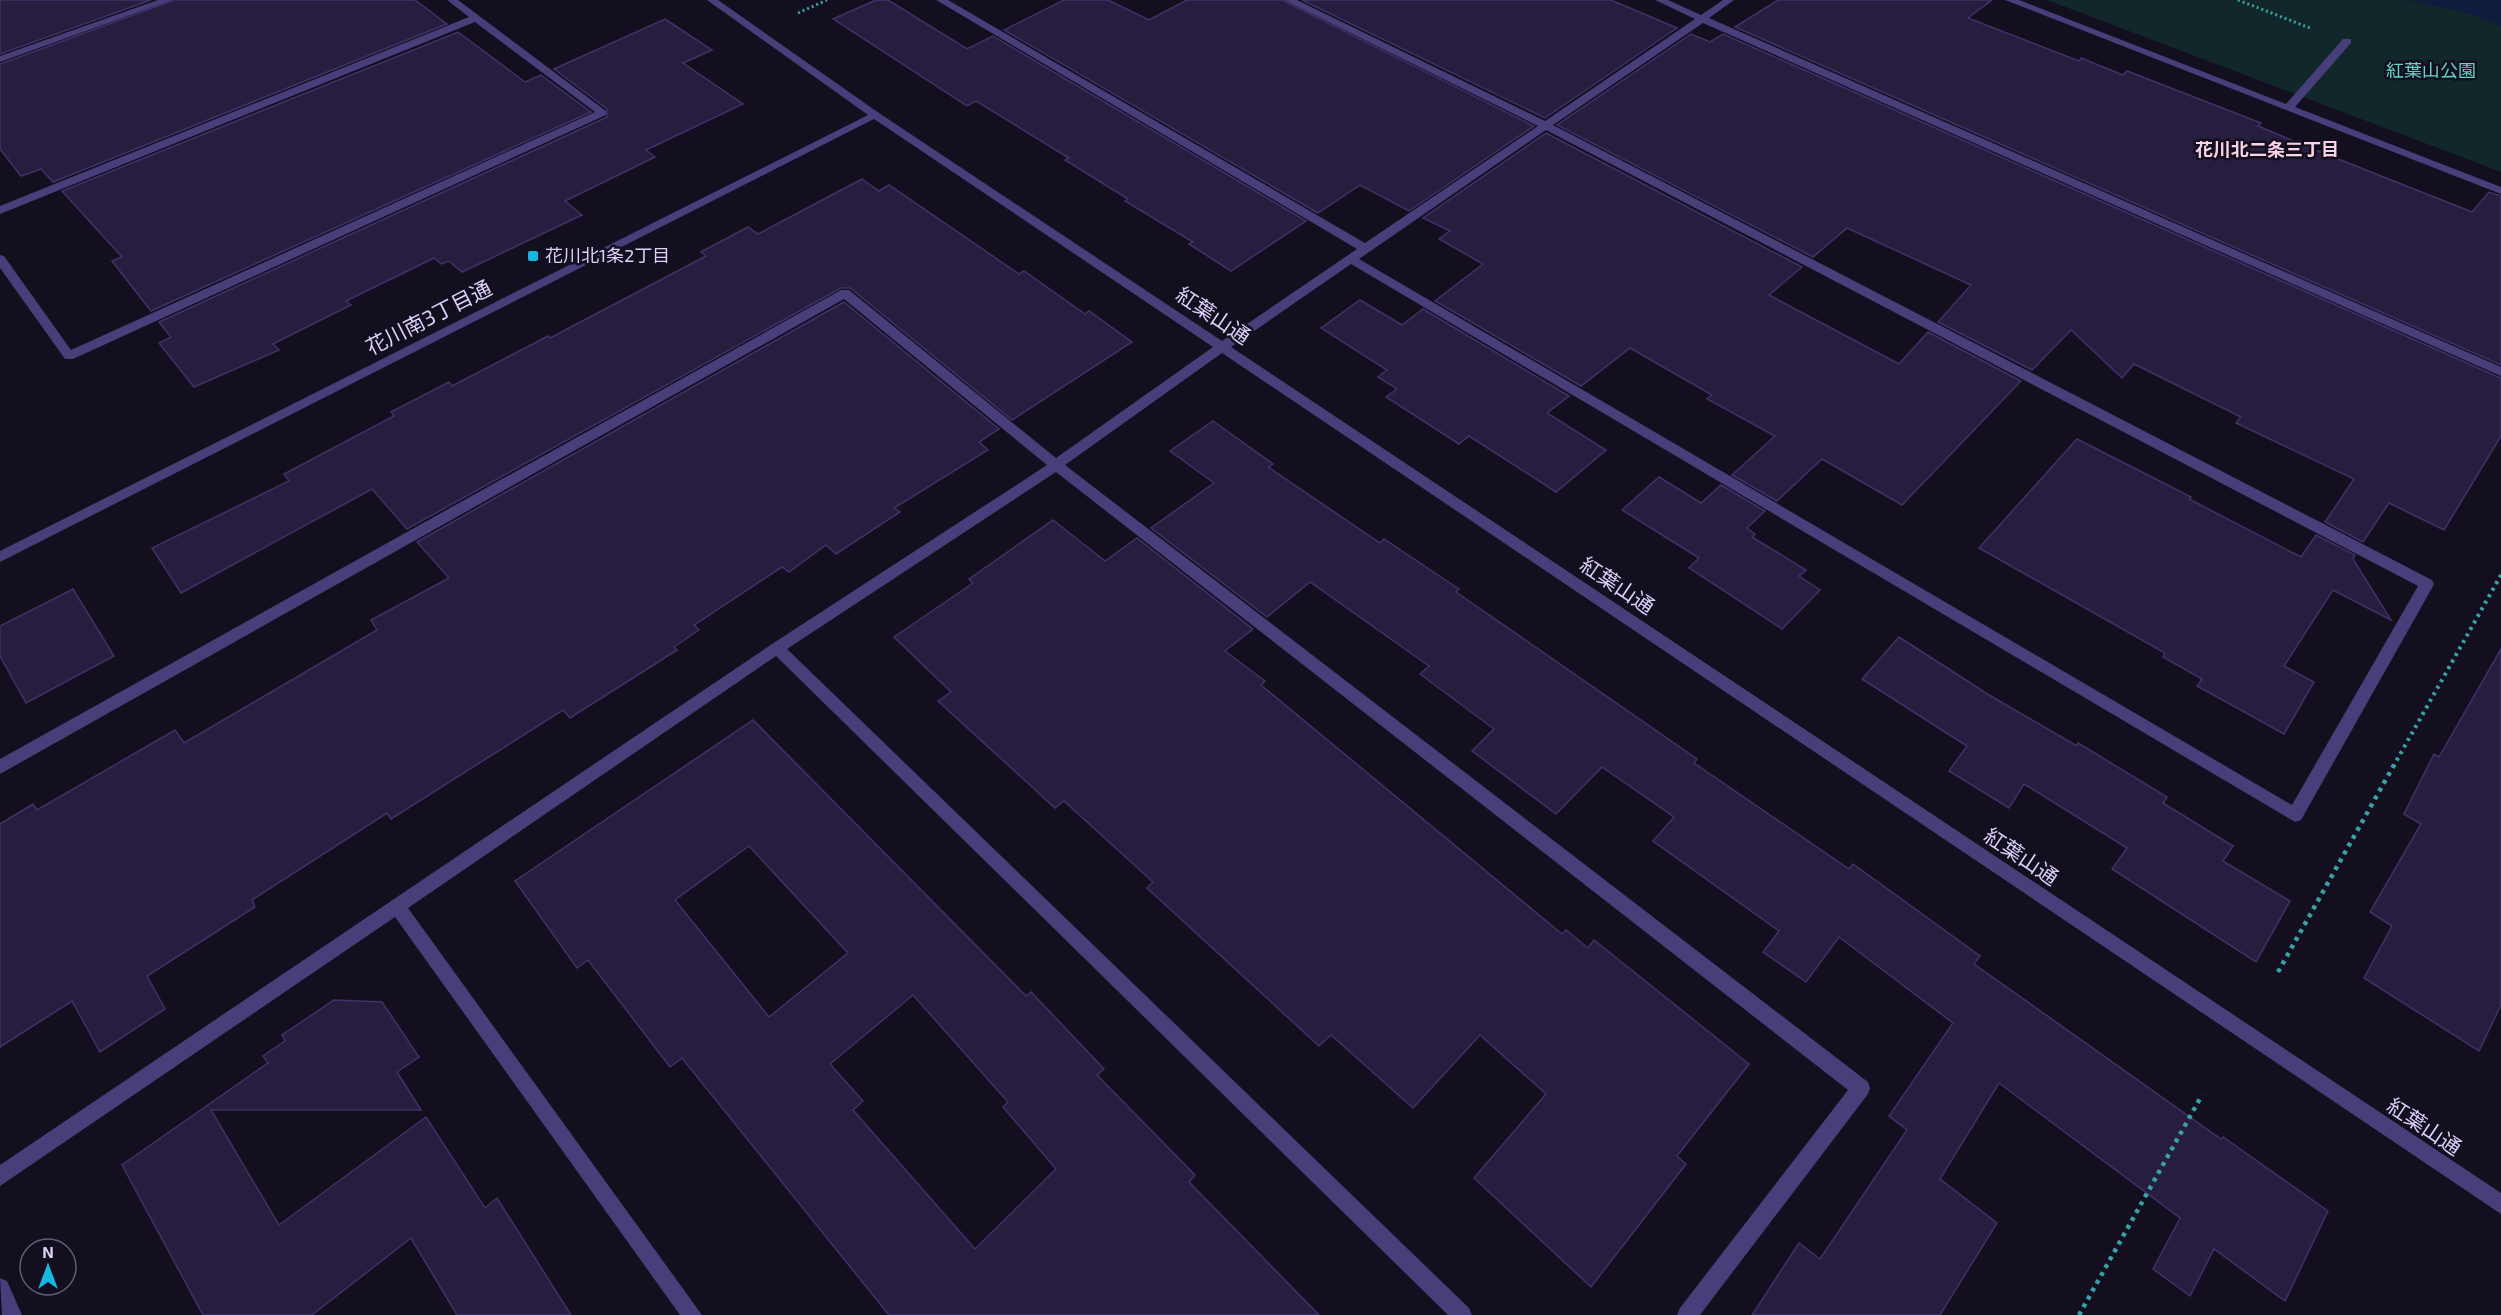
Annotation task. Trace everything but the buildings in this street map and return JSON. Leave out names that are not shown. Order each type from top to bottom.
[{"type":"street","points":[[0,59],[167,0]]},
{"type":"street","points":[[0,260],[69,356],[602,113],[452,0]]},
{"type":"street","name":"紅葉山通","points":[[712,0],[875,115],[2501,1204]]},
{"type":"street","points":[[941,0],[1366,249]]},
{"type":"street","points":[[1289,0],[1545,126],[2427,584],[2295,814],[1350,259]]},
{"type":"street","points":[[1660,0],[2501,372]]},
{"type":"street","points":[[0,1176],[777,648],[1056,465],[1222,347],[1729,0]]},
{"type":"street","points":[[2010,0],[2501,191]]},
{"type":"street","points":[[0,210],[476,18]]},
{"type":"street","points":[[2288,108],[2347,41]]},
{"type":"street","name":"花川南3丁目通","points":[[0,557],[875,115]]},
{"type":"street","points":[[0,767],[845,293],[1056,465],[1861,1088],[1686,1315]]},
{"type":"street","points":[[777,648],[1462,1315]]},
{"type":"street","points":[[397,906],[692,1315]]},
{"type":"street","points":[[0,1288],[12,1315]]},
{"type":"path","points":[[798,13],[827,0]]},
{"type":"path","points":[[2238,0],[2312,29]]},
{"type":"path","points":[[2278,972],[2501,575]]},
{"type":"path","points":[[2079,1315],[2202,1095]]},
{"type":"green space","name":"紅葉山公園","points":[[2047,0],[2501,0],[2501,172]]},
{"type":"water","points":[[2408,0],[2501,0],[2501,27],[2467,14]]},
{"type":"place","name":"花川北1条2丁目","points":[[533,256]]},
{"type":"district","name":"花川北二条三丁目","points":[[2267,150]]}]
